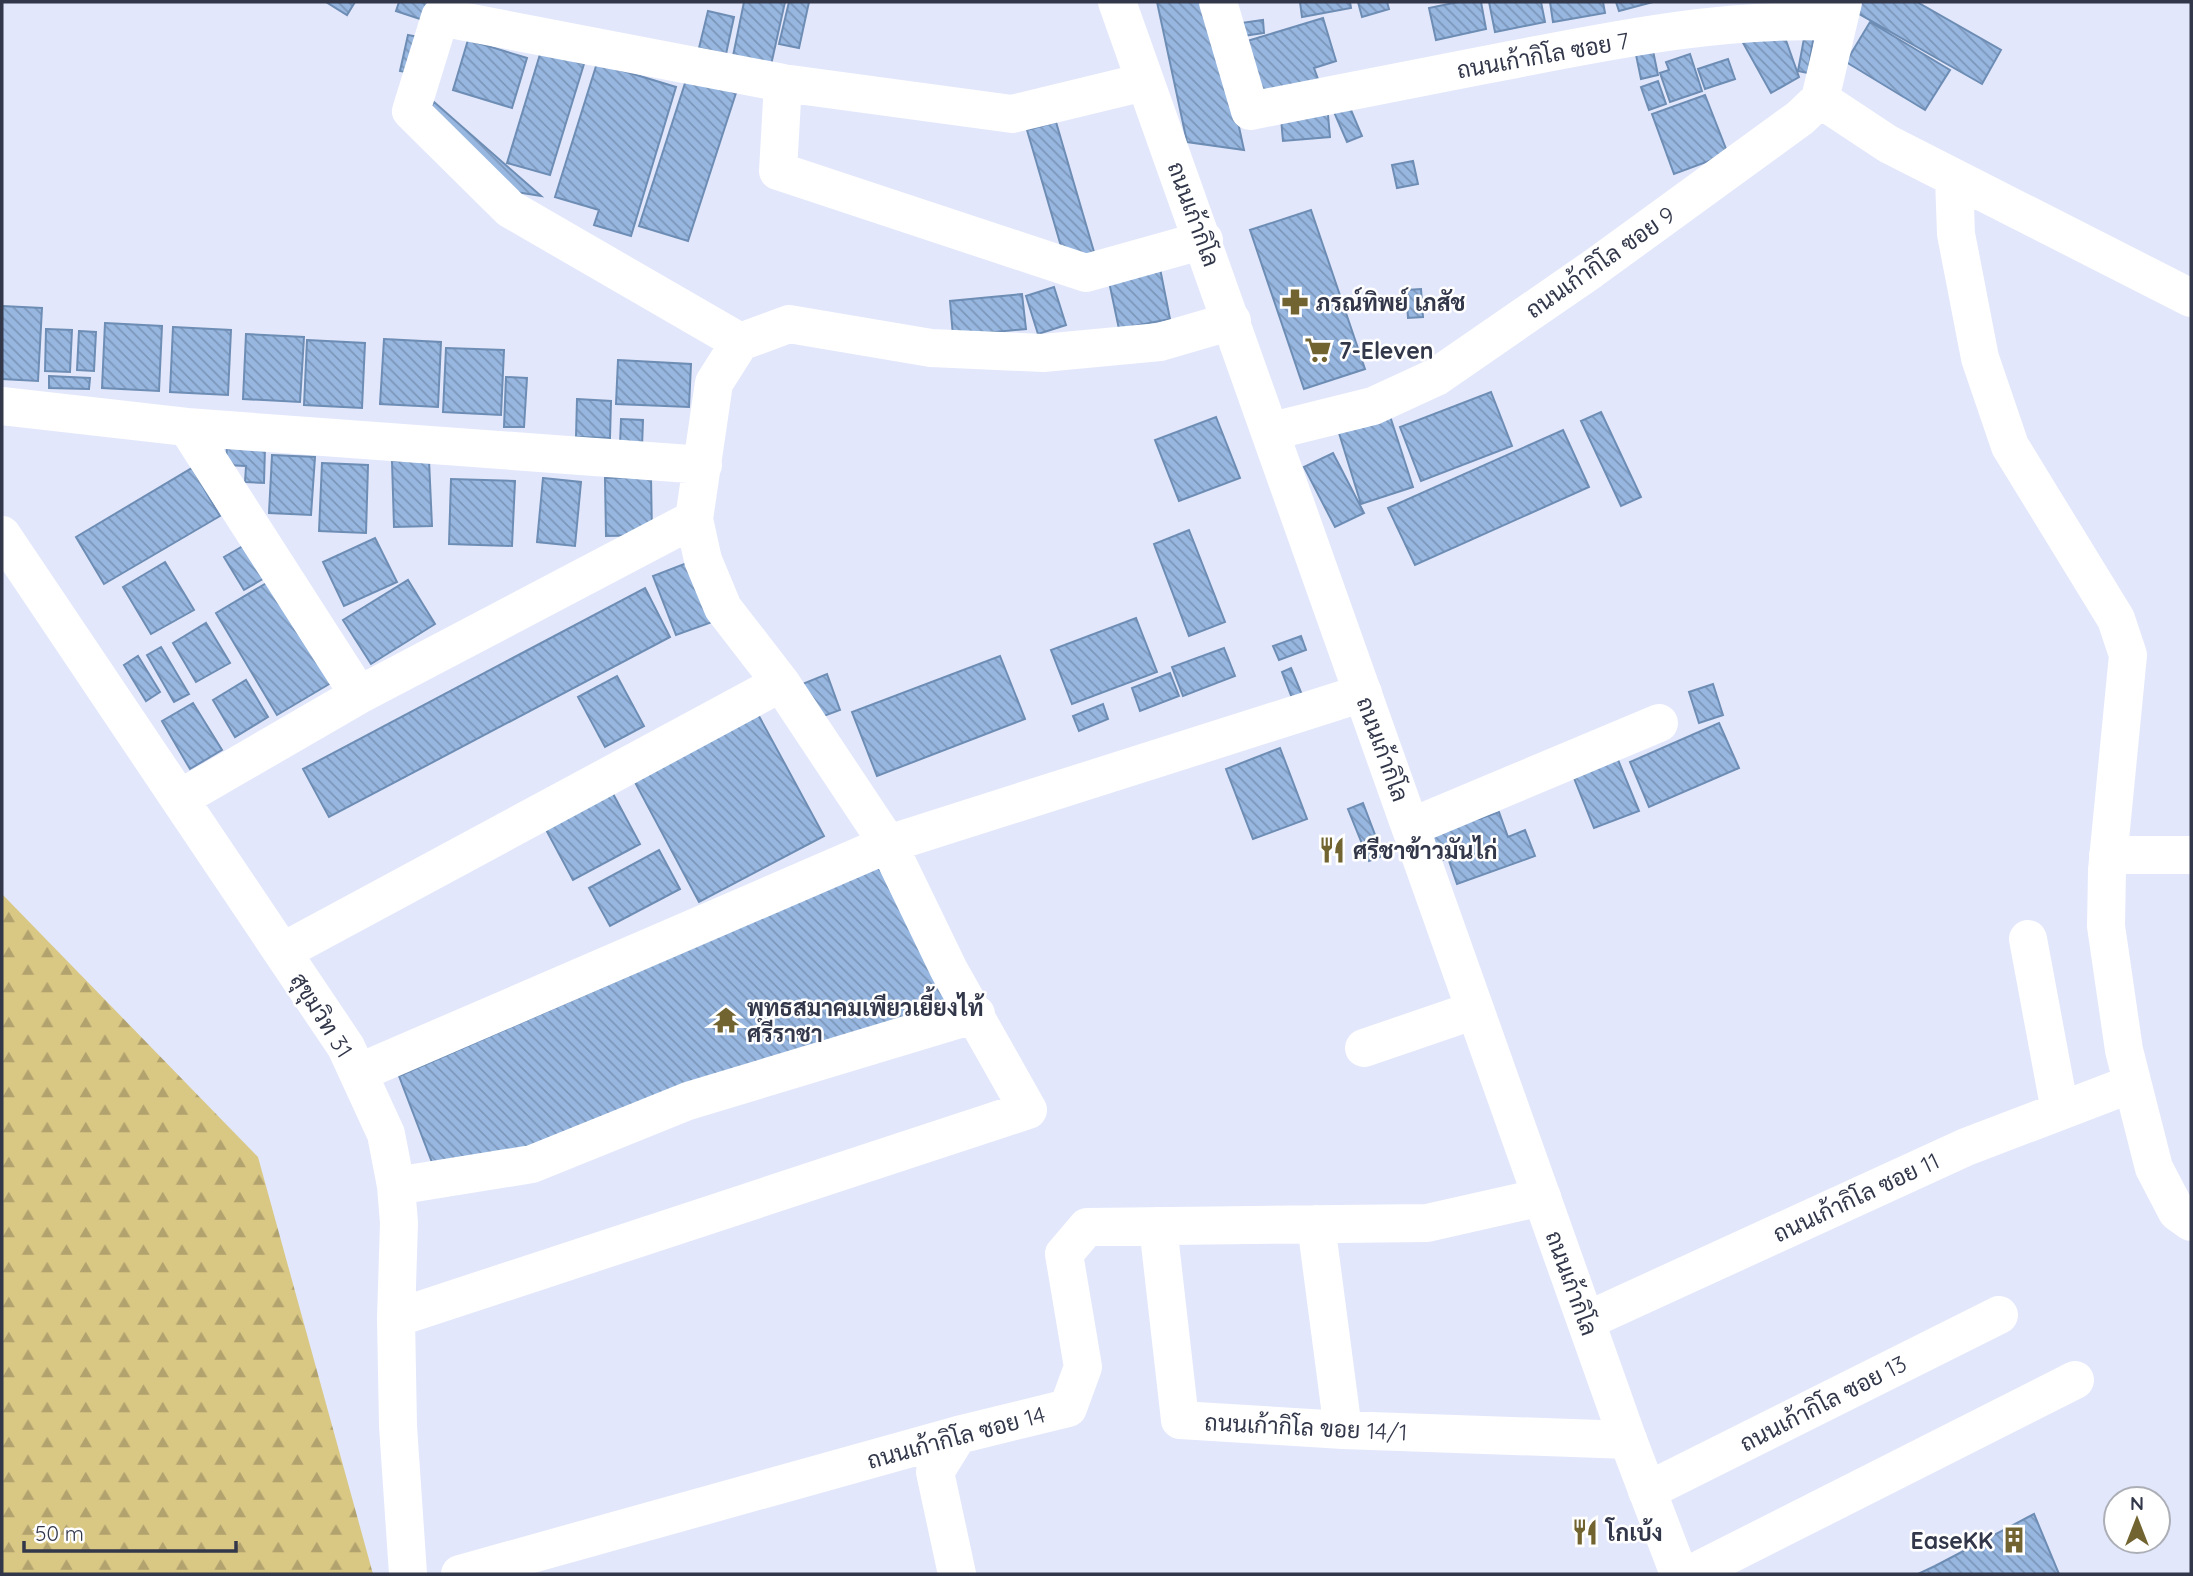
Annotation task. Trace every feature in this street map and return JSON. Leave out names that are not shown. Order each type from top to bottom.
[{"type":"street","name":"ถนนเก้ากิโล","points":[[1117,2],[1272,431],[1628,1440],[1679,1574]]},
{"type":"street","name":"ถนนเก้ากิโล ซอย 7","points":[[1218,2],[1250,111],[1589,45],[1705,27],[1841,12]]},
{"type":"street","points":[[1841,12],[1821,99],[1888,144],[2191,298]]},
{"type":"street","points":[[740,342],[510,209],[411,111],[440,17],[783,83],[1012,114],[1144,82]]},
{"type":"street","points":[[783,83],[778,171],[1086,272],[1204,240]]},
{"type":"street","name":"ถนนเก้ากิโล ซอย 9","points":[[1272,431],[1373,406],[1436,377],[1602,262],[1800,118],[1821,99]]},
{"type":"street","points":[[1954,179],[1956,234],[1980,358],[2010,446],[2116,619],[2128,655],[2108,855],[2106,926],[2131,1084],[2154,1168],[2177,1212],[2191,1222]]},
{"type":"street","points":[[396,1318],[1028,1110],[949,970],[888,844],[781,683],[723,608],[704,560],[694,519],[714,383],[740,342],[789,324],[931,348],[1043,353],[1160,342],[1232,321]]},
{"type":"street","points":[[2,405],[187,428],[702,465]]},
{"type":"street","points":[[187,428],[359,695]]},
{"type":"street","points":[[181,798],[359,695],[694,519]]},
{"type":"street","name":"สุขุมวิท 31","points":[[2,535],[346,1047],[386,1133],[396,1186],[399,1223],[396,1318],[398,1426],[408,1574]]},
{"type":"street","points":[[282,952],[781,683]]},
{"type":"street","points":[[358,1073],[888,844],[1363,693]]},
{"type":"street","points":[[1410,827],[1660,723]]},
{"type":"street","points":[[2108,855],[2191,855]]},
{"type":"street","points":[[2028,939],[2060,1111]]},
{"type":"street","points":[[1364,1048],[1475,1010]]},
{"type":"street","points":[[396,1186],[532,1164],[688,1101],[976,1014]]},
{"type":"street","name":"ถนนเก้ากิโล ซอย 11","points":[[1586,1321],[1966,1147],[2131,1084]]},
{"type":"street","name":"ถนนเก้ากิโล ซอย 14","points":[[460,1574],[958,1435],[1068,1408],[1083,1367],[1064,1254],[1087,1227],[1427,1223],[1542,1197]]},
{"type":"street","points":[[1316,1224],[1343,1430]]},
{"type":"street","name":"ถนนเก้ากิโล ขอย 14/1","points":[[1157,1226],[1180,1420],[1343,1430],[1628,1440]]},
{"type":"street","name":"ถนนเก้ากิโล ซอย 13","points":[[1647,1491],[1999,1315]]},
{"type":"street","points":[[1691,1574],[2075,1380]]},
{"type":"street","points":[[957,1574],[935,1472],[958,1435]]},
{"type":"green space","points":[[2,894],[258,1157],[373,1574],[2,1574]]},
{"type":"building","points":[[326,2],[355,2],[347,15]]},
{"type":"building","points":[[399,2],[430,2],[423,20],[396,11]]},
{"type":"building","points":[[744,2],[785,2],[771,65],[733,56]]},
{"type":"building","points":[[789,2],[809,2],[799,48],[779,44]]},
{"type":"building","points":[[1157,2],[1212,2],[1244,150],[1187,142]]},
{"type":"building","points":[[1300,2],[1350,2],[1351,8],[1302,17]]},
{"type":"building","points":[[1358,2],[1387,2],[1389,9],[1362,17]]},
{"type":"building","points":[[1458,2],[1481,2],[1486,29],[1436,40],[1429,8]]},
{"type":"building","points":[[1489,2],[1541,2],[1545,22],[1495,32]]},
{"type":"building","points":[[1550,2],[1603,2],[1605,13],[1553,22]]},
{"type":"building","points":[[1616,2],[1653,2],[1619,11]]},
{"type":"building","points":[[1859,2],[1917,2],[2001,50],[1982,84],[1854,11]]},
{"type":"building","points":[[708,11],[734,17],[726,54],[699,48]]},
{"type":"building","points":[[1323,18],[1336,61],[1314,68],[1318,79],[1261,96],[1244,42]]},
{"type":"building","points":[[1263,20],[1264,33],[1243,36],[1241,23]]},
{"type":"building","points":[[1870,22],[1950,70],[1925,110],[1846,62]]},
{"type":"building","points":[[1737,32],[1783,32],[1799,77],[1771,93]]},
{"type":"building","points":[[1805,33],[1814,34],[1808,73],[1798,71]]},
{"type":"building","points":[[408,35],[430,39],[422,75],[400,71]]},
{"type":"building","points":[[468,40],[527,58],[512,108],[453,90]]},
{"type":"building","points":[[1652,46],[1658,75],[1641,79],[1635,50]]},
{"type":"building","points":[[541,51],[584,64],[550,175],[507,163]]},
{"type":"building","points":[[1690,54],[1702,91],[1670,102],[1660,73],[1669,70],[1666,62]]},
{"type":"building","points":[[1728,59],[1735,79],[1705,89],[1698,69]]},
{"type":"building","points":[[597,63],[676,87],[631,236],[594,225],[599,210],[555,197]]},
{"type":"building","points":[[687,77],[736,93],[688,241],[639,226]]},
{"type":"building","points":[[1658,81],[1666,104],[1649,110],[1641,87]]},
{"type":"building","points":[[1342,89],[1362,136],[1347,142],[1327,96]]},
{"type":"building","points":[[1705,95],[1728,154],[1674,174],[1652,114]]},
{"type":"building","points":[[434,102],[541,196],[503,190],[424,119]]},
{"type":"building","points":[[1327,104],[1330,137],[1283,141],[1280,107]]},
{"type":"building","points":[[1056,122],[1099,269],[1070,277],[1027,130]]},
{"type":"building","points":[[1413,161],[1418,184],[1397,188],[1392,165]]},
{"type":"building","points":[[1311,210],[1365,369],[1304,389],[1250,230]]},
{"type":"building","points":[[1156,248],[1170,319],[1119,329],[1104,258]]},
{"type":"building","points":[[1054,287],[1066,325],[1038,334],[1026,296]]},
{"type":"building","points":[[1421,289],[1423,317],[1408,318],[1406,290]]},
{"type":"building","points":[[1022,294],[1026,329],[953,336],[950,301]]},
{"type":"building","points":[[2,306],[42,308],[38,381],[2,379]]},
{"type":"building","points":[[105,323],[162,326],[159,391],[102,388]]},
{"type":"building","points":[[173,327],[231,330],[228,395],[170,392]]},
{"type":"building","points":[[46,329],[72,330],[70,372],[45,371]]},
{"type":"building","points":[[79,331],[96,332],[94,371],[77,370]]},
{"type":"building","points":[[246,334],[304,337],[300,402],[243,399]]},
{"type":"building","points":[[384,339],[441,342],[438,407],[380,404]]},
{"type":"building","points":[[307,340],[365,343],[362,408],[304,405]]},
{"type":"building","points":[[446,348],[504,350],[501,415],[443,412]]},
{"type":"building","points":[[618,360],[691,364],[689,407],[616,404]]},
{"type":"building","points":[[49,376],[90,378],[89,389],[49,388]]},
{"type":"building","points":[[506,377],[527,378],[524,427],[504,427]]},
{"type":"building","points":[[1491,392],[1512,446],[1421,481],[1400,427]]},
{"type":"building","points":[[577,399],[611,401],[610,438],[576,437]]},
{"type":"building","points":[[1601,412],[1641,497],[1621,506],[1581,421]]},
{"type":"building","points":[[1389,413],[1413,487],[1361,504],[1338,430]]},
{"type":"building","points":[[1216,417],[1240,478],[1179,501],[1155,440]]},
{"type":"building","points":[[621,419],[643,420],[642,447],[620,445]]},
{"type":"building","points":[[1563,430],[1589,487],[1415,565],[1388,508]]},
{"type":"building","points":[[227,445],[265,447],[264,483],[245,482],[246,466],[226,465]]},
{"type":"building","points":[[1333,453],[1364,513],[1335,527],[1304,467]]},
{"type":"building","points":[[272,455],[315,457],[311,515],[269,513]]},
{"type":"building","points":[[429,460],[432,526],[394,527],[392,461]]},
{"type":"building","points":[[322,463],[368,465],[366,533],[319,531]]},
{"type":"building","points":[[192,468],[220,516],[104,584],[76,537]]},
{"type":"building","points":[[651,477],[652,535],[606,536],[605,478]]},
{"type":"building","points":[[543,478],[581,482],[575,546],[537,542]]},
{"type":"building","points":[[451,479],[515,481],[512,546],[449,544]]},
{"type":"building","points":[[1189,530],[1225,622],[1189,636],[1154,544]]},
{"type":"building","points":[[375,538],[397,582],[344,606],[323,562]]},
{"type":"building","points":[[248,543],[268,576],[244,590],[224,557]]},
{"type":"building","points":[[692,561],[715,621],[676,635],[653,576]]},
{"type":"building","points":[[165,562],[194,610],[151,634],[123,587]]},
{"type":"building","points":[[275,578],[336,680],[277,715],[216,613]]},
{"type":"building","points":[[408,580],[435,624],[371,664],[343,620]]},
{"type":"building","points":[[645,588],[670,637],[329,817],[303,769]]},
{"type":"building","points":[[1136,618],[1157,672],[1072,704],[1051,650]]},
{"type":"building","points":[[206,623],[230,663],[196,682],[173,643]]},
{"type":"building","points":[[1301,636],[1306,650],[1279,660],[1273,646]]},
{"type":"building","points":[[161,647],[189,694],[174,702],[147,655]]},
{"type":"building","points":[[1224,648],[1235,676],[1183,696],[1172,667]]},
{"type":"building","points":[[138,656],[160,692],[146,701],[124,665]]},
{"type":"building","points":[[1000,656],[1025,719],[877,776],[852,712]]},
{"type":"building","points":[[1291,668],[1307,707],[1297,711],[1282,672]]},
{"type":"building","points":[[1170,673],[1179,696],[1140,711],[1132,688]]},
{"type":"building","points":[[827,674],[840,710],[813,720],[800,685]]},
{"type":"building","points":[[617,676],[644,726],[605,747],[578,697]]},
{"type":"building","points":[[246,680],[268,717],[235,737],[213,700]]},
{"type":"building","points":[[1713,684],[1723,715],[1699,723],[1689,692]]},
{"type":"building","points":[[193,703],[222,750],[190,769],[162,721]]},
{"type":"building","points":[[1103,704],[1108,719],[1079,731],[1073,716]]},
{"type":"building","points":[[754,707],[824,836],[699,902],[630,773]]},
{"type":"building","points":[[1719,723],[1739,768],[1649,807],[1630,762]]},
{"type":"building","points":[[1280,748],[1307,819],[1253,839],[1226,769]]},
{"type":"building","points":[[1616,755],[1639,811],[1594,828],[1572,773]]},
{"type":"building","points":[[611,790],[640,844],[573,880],[544,826]]},
{"type":"building","points":[[1363,803],[1383,856],[1369,861],[1348,809]]},
{"type":"building","points":[[1499,812],[1508,837],[1525,830],[1535,856],[1457,884],[1448,858],[1440,861],[1426,822],[1479,819]]},
{"type":"building","points":[[659,850],[680,889],[610,926],[589,888]]},
{"type":"building","name":"พุทธสมาคมเพียวเยี้ยงไท้ ศรีราชา","points":[[877,867],[898,890],[963,1011],[438,1178],[399,1076]]},
{"type":"building","name":"EaseKK","points":[[2034,1514],[2059,1574],[1918,1574],[1935,1566]]},
{"type":"place","name":"ภรณ์ทิพย์ เภสัช","points":[[1295,302]]},
{"type":"place","name":"7-Eleven","points":[[1318,350]]},
{"type":"place","name":"ศรีชาข้าวมันไก่","points":[[1332,850]]},
{"type":"place","name":"พุทธสมาคมเพียวเยี้ยงไท้ ศรีราชา","points":[[726,1020]]},
{"type":"place","name":"โกเบ้ง","points":[[1585,1532]]},
{"type":"place","name":"EaseKK","points":[[2014,1540]]}]
